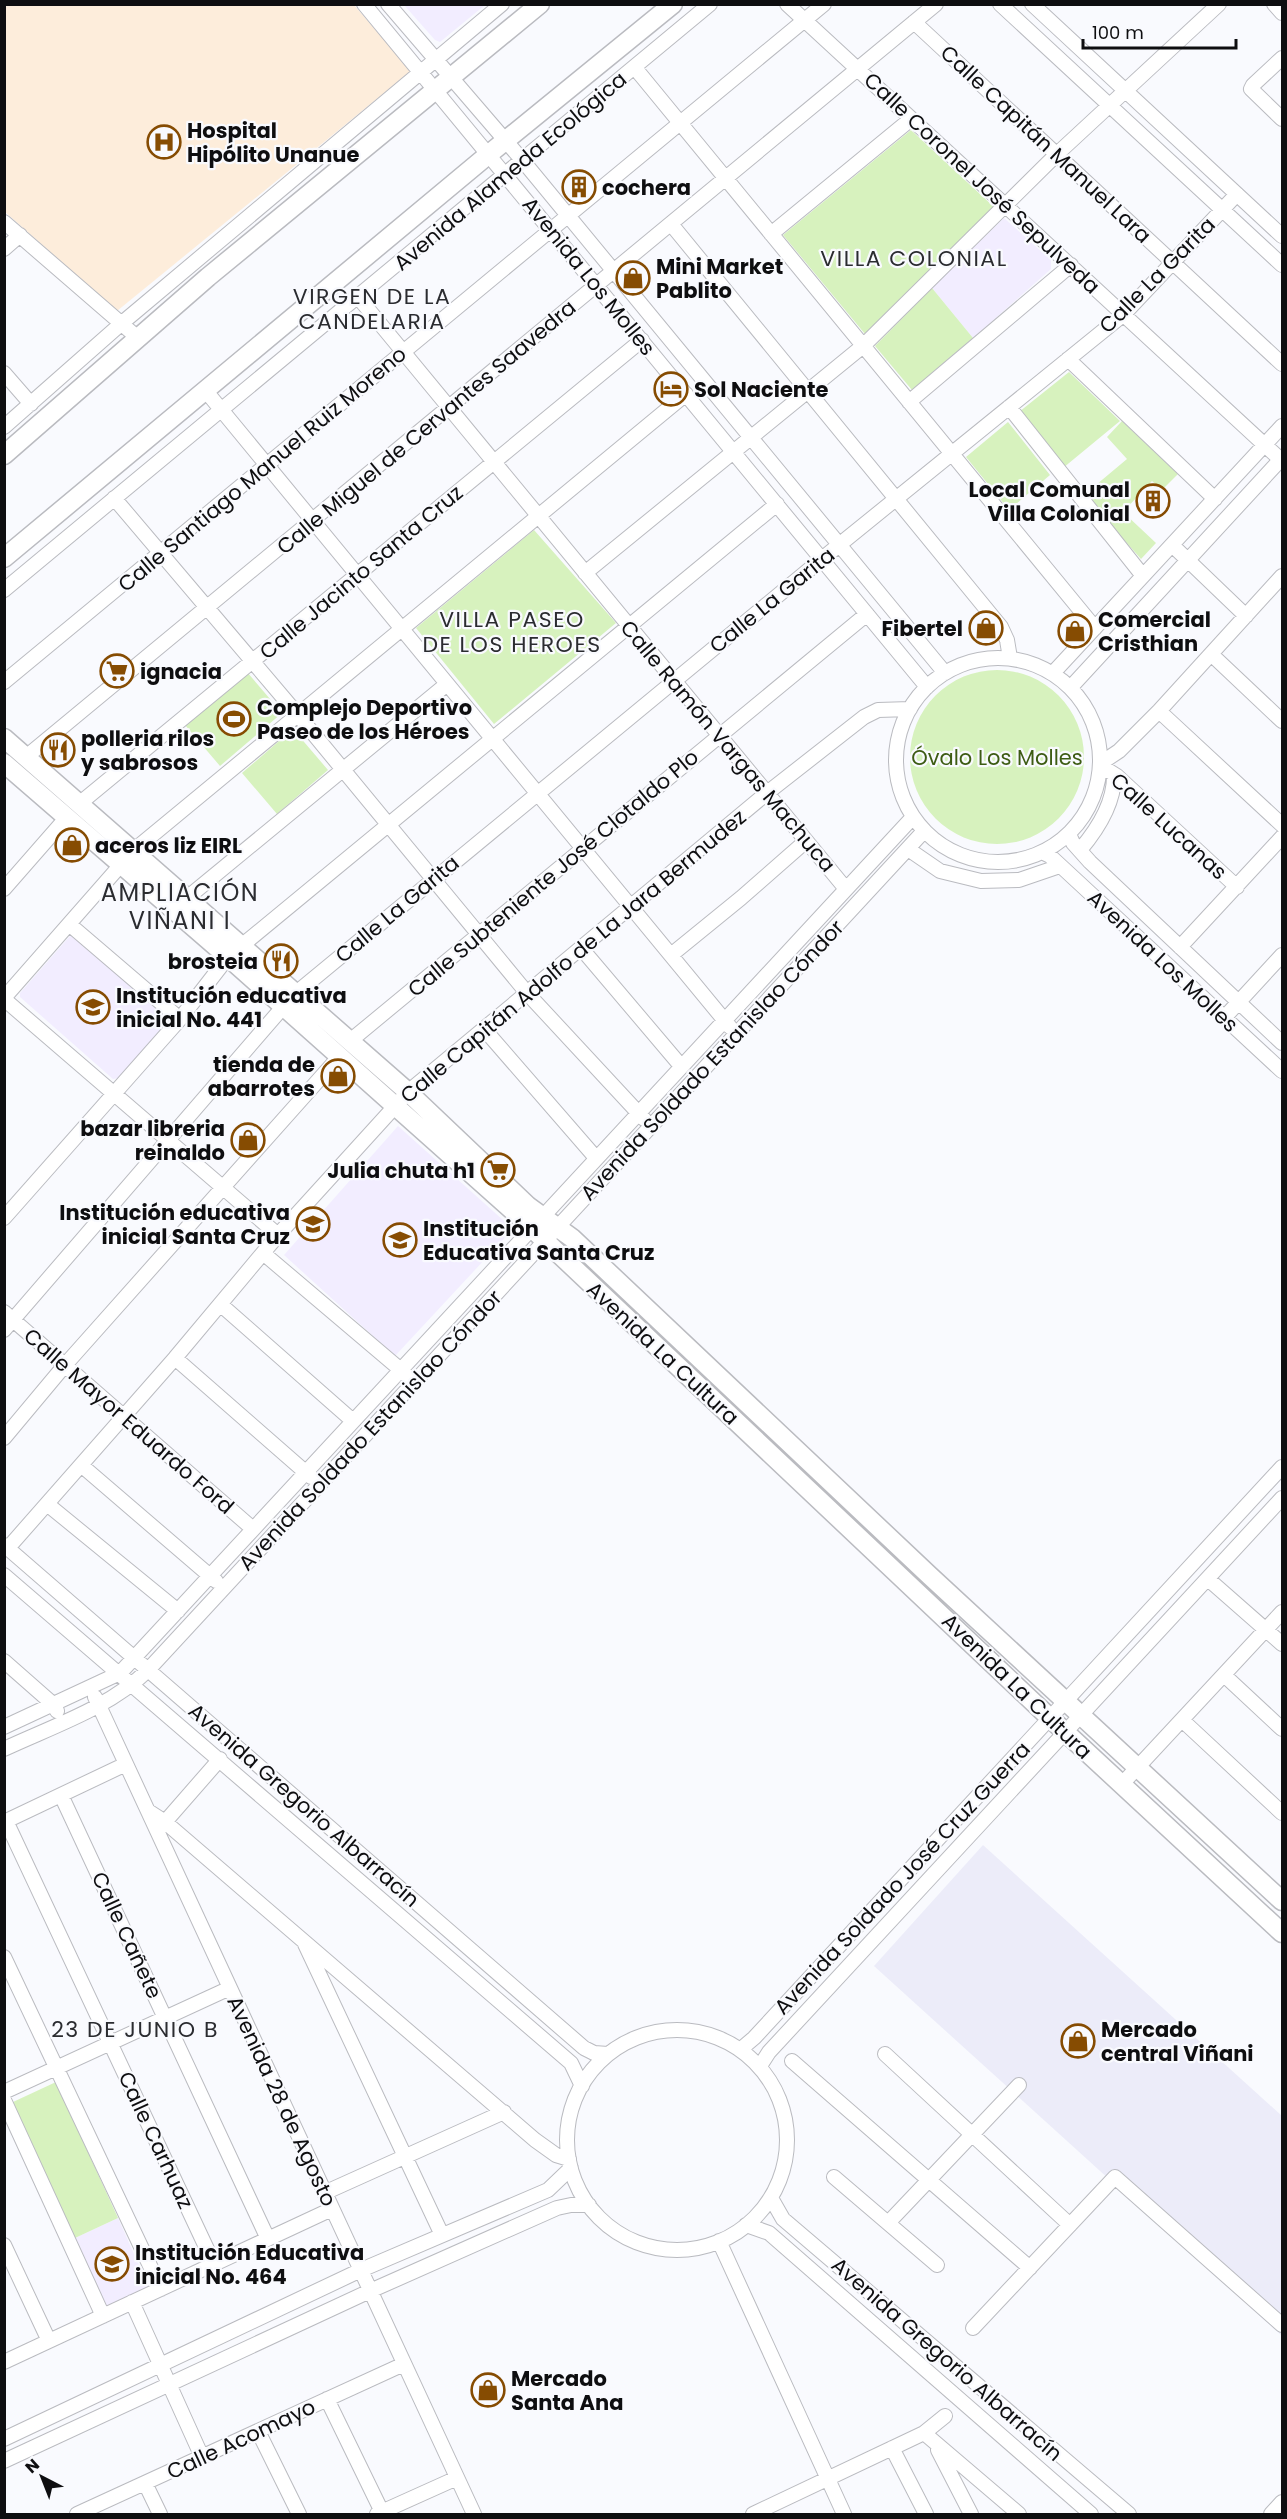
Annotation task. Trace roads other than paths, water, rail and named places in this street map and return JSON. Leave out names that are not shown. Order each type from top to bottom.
[{"type":"main road","points":[[4,455],[208,277],[540,4]]},
{"type":"main road","name":"Avenida Alameda Ecológica","points":[[4,558],[489,154],[673,4]]},
{"type":"main road","name":"Avenida La Cultura","points":[[4,738],[26,757],[73,810],[235,952],[296,993],[408,1092],[528,1206],[545,1241],[1050,1718],[1282,1933]]},
{"type":"main road","name":"Avenida La Cultura","points":[[7,771],[73,810]]},
{"type":"main road","name":"Avenida La Cultura","points":[[127,857],[187,898],[283,1007],[395,1106],[537,1222],[558,1227],[572,1238],[1282,1901]]},
{"type":"main road","points":[[799,1480],[814,1465]]},
{"type":"street","name":"Avenida Los Molles","points":[[364,4],[927,687]]},
{"type":"street","name":"Avenida Los Molles","points":[[388,4],[523,161],[945,673]]},
{"type":"street","points":[[4,427],[122,323],[502,4]]},
{"type":"street","name":"Avenida Alameda Ecológica","points":[[4,590],[710,4]]},
{"type":"street","name":"Calle Coronel José Sepulveda","points":[[787,4],[1264,446],[1282,459]]},
{"type":"street","name":"Calle Santiago Manuel Ruiz Moreno","points":[[4,682],[824,4]]},
{"type":"street","name":"Calle Miguel de Cervantes Saavedra","points":[[26,757],[936,4]]},
{"type":"street","points":[[1000,4],[1282,265]]},
{"type":"street","points":[[1032,4],[1282,236]]},
{"type":"street","points":[[585,573],[863,346],[1057,154],[1218,4]]},
{"type":"street","points":[[1274,4],[1282,14]]},
{"type":"street","name":"Calle Capitán Manuel Lara","points":[[914,22],[1282,364]]},
{"type":"street","points":[[1282,58],[1251,89],[1282,119]]},
{"type":"street","points":[[635,68],[1095,628]]},
{"type":"street","points":[[771,234],[911,119]]},
{"type":"street","name":"Calle La Garita","points":[[296,993],[839,545],[1124,314],[1237,194]]},
{"type":"street","points":[[4,222],[138,338]]},
{"type":"street","points":[[671,224],[1001,627],[1007,640],[1010,658]]},
{"type":"street","points":[[4,249],[20,235]]},
{"type":"street","points":[[909,402],[1071,265]]},
{"type":"street","name":"Calle Ramón Vargas Machuca","points":[[358,297],[846,889]]},
{"type":"street","name":"Calle Jacinto Santa Cruz","points":[[4,889],[73,810],[642,340]]},
{"type":"street","points":[[1068,359],[1215,499]]},
{"type":"street","points":[[4,373],[31,404]]},
{"type":"street","points":[[205,390],[736,1034]]},
{"type":"street","points":[[278,1235],[4,999],[127,857],[686,394]]},
{"type":"street","points":[[1009,407],[1143,576]]},
{"type":"street","points":[[1053,673],[1282,426]]},
{"type":"street","points":[[1071,687],[1282,459]]},
{"type":"street","points":[[114,498],[253,661],[527,993],[651,1126]]},
{"type":"street","points":[[4,1218],[180,1019],[235,952],[777,504]]},
{"type":"street","points":[[1172,545],[1246,616]]},
{"type":"street","points":[[1101,765],[1119,751],[1159,711],[1282,577]]},
{"type":"street","name":"Calle Subteniente José Clotaldo Plo","points":[[350,1041],[867,614]]},
{"type":"street","points":[[1211,654],[1282,722]]},
{"type":"street","points":[[1010,658],[1033,663],[1053,673],[1071,687],[1082,700],[1094,722],[1100,746],[1101,765],[1091,803],[1069,834],[1042,852],[1016,861],[989,862],[958,854],[943,847],[924,831],[913,817],[901,792],[896,764],[899,735],[910,709],[927,687],[945,673],[972,661],[1010,658]]},
{"type":"street","points":[[187,898],[447,684]]},
{"type":"street","name":"Calle Capitán Adolfo de La Jara Bermudez","points":[[6,1546],[175,1358],[278,1235],[408,1092],[767,794],[864,717],[878,710],[910,709]]},
{"type":"street","points":[[1159,711],[1282,825]]},
{"type":"street","name":"Calle Lucanas","points":[[1101,765],[1114,774],[1237,887]]},
{"type":"street","points":[[1080,850],[1094,833],[1107,808],[1114,784],[1114,774]]},
{"type":"street","name":"Avenida Soldado Estanislao Cóndor","points":[[4,1727],[120,1673],[913,817]]},
{"type":"street","name":"Avenida Soldado Estanislao Cóndor","points":[[4,1749],[99,1706],[133,1685],[924,831]]},
{"type":"street","name":"Avenida Los Molles","points":[[1069,834],[1080,850],[1282,1043]]},
{"type":"street","points":[[1180,947],[1282,837]]},
{"type":"street","points":[[671,955],[806,841]]},
{"type":"street","points":[[908,849],[939,871],[981,881],[1019,880],[1060,866]]},
{"type":"street","name":"Avenida Los Molles","points":[[1042,852],[1282,1071]]},
{"type":"street","points":[[989,862],[991,881]]},
{"type":"street","points":[[69,924],[180,1019]]},
{"type":"street","points":[[581,948],[681,1066]]},
{"type":"street","points":[[1224,1018],[1282,955]]},
{"type":"street","points":[[7,1320],[283,1007]]},
{"type":"street","points":[[484,1029],[596,1158]]},
{"type":"street","points":[[4,1438],[65,1365],[339,1057]]},
{"type":"street","points":[[263,1253],[414,1382]]},
{"type":"street","points":[[220,1304],[353,1421]]},
{"type":"street","name":"Calle Mayor Eduardo Ford","points":[[7,1320],[65,1365],[253,1529]]},
{"type":"street","points":[[175,1358],[320,1485]]},
{"type":"street","points":[[81,1465],[224,1588]]},
{"type":"street","name":"Avenida Soldado José Cruz Guerra","points":[[741,2049],[754,2038],[1282,1467]]},
{"type":"street","name":"Avenida Soldado José Cruz Guerra","points":[[760,2066],[769,2052],[1282,1498]]},
{"type":"street","points":[[46,1504],[178,1611]]},
{"type":"street","name":"Avenida Gregorio Albarracín","points":[[6,1546],[584,2048],[594,2053],[608,2054]]},
{"type":"street","name":"Avenida Gregorio Albarracín","points":[[4,1575],[571,2063],[582,2086]]},
{"type":"street","points":[[1208,1579],[1282,1644]]},
{"type":"street","points":[[1122,1785],[1282,1612]]},
{"type":"street","points":[[4,1661],[54,1705],[62,1722]]},
{"type":"street","points":[[1224,1675],[1282,1729]]},
{"type":"street","name":"Avenida 28 de Agosto","points":[[91,1688],[474,2514]]},
{"type":"street","points":[[1182,1720],[1282,1813]]},
{"type":"street","points":[[165,1822],[220,1760]]},
{"type":"street","points":[[5,1821],[126,1764]]},
{"type":"street","name":"Calle Cañete","points":[[61,1795],[268,2239]]},
{"type":"street","points":[[148,1811],[165,1822],[504,2112],[556,2155],[570,2163]]},
{"type":"street","name":"Calle Carhuaz","points":[[5,1821],[214,2264]]},
{"type":"street","points":[[303,1940],[442,2235]]},
{"type":"street","points":[[4,1958],[161,2289]]},
{"type":"street","points":[[4,2092],[230,1988]]},
{"type":"street","points":[[666,2030],[686,2030],[707,2034],[741,2049],[760,2066],[779,2098],[787,2132],[783,2166],[771,2198],[746,2225],[719,2241],[685,2249],[663,2249],[642,2244],[613,2228],[589,2205],[578,2187],[570,2163],[568,2126],[573,2105],[594,2069],[608,2054],[626,2043],[666,2030]]},
{"type":"street","points":[[885,2054],[1070,2225]]},
{"type":"street","points":[[792,2061],[1030,2268]]},
{"type":"street","points":[[888,2223],[1019,2085]]},
{"type":"street","points":[[4,2100],[103,2316]]},
{"type":"street","points":[[324,2193],[504,2112]]},
{"type":"street","points":[[4,2439],[160,2367],[360,2270],[548,2190],[570,2163]]},
{"type":"street","points":[[834,2177],[937,2265]]},
{"type":"street","points":[[973,2328],[1116,2177],[1282,2325]]},
{"type":"street","name":"Avenida Gregorio Albarracín","points":[[771,2198],[783,2219],[1129,2514]]},
{"type":"street","points":[[4,2461],[370,2291],[557,2208],[589,2205]]},
{"type":"street","points":[[4,2362],[332,2209]]},
{"type":"street","name":"Avenida Gregorio Albarracín","points":[[746,2225],[769,2232],[1091,2514]]},
{"type":"street","points":[[719,2241],[844,2514]]},
{"type":"street","points":[[4,2245],[49,2341]]},
{"type":"street","points":[[132,2302],[202,2457]]},
{"type":"street","name":"Calle Acomayo","points":[[78,2514],[404,2364]]},
{"type":"street","points":[[327,2400],[380,2513],[457,2478]]},
{"type":"street","points":[[753,2514],[829,2480],[924,2433],[945,2416]]},
{"type":"street","points":[[258,2431],[299,2514]]},
{"type":"street","points":[[924,2433],[1019,2514]]},
{"type":"street","points":[[936,2445],[971,2514]]},
{"type":"street","points":[[892,2448],[926,2514]]},
{"type":"street","points":[[145,2483],[160,2514]]},
{"type":"street","points":[[1271,2514],[1282,2502]]},
{"type":"place","name":"Hospital Hipólito Unanue","points":[[164,142]]},
{"type":"place","name":"cochera","points":[[579,187]]},
{"type":"place","name":"Mini Market Pablito","points":[[633,278]]},
{"type":"place","name":"Sol Naciente","points":[[671,389]]},
{"type":"place","name":"Local Comunal Villa Colonial","points":[[1153,501]]},
{"type":"place","name":"Fibertel","points":[[986,628]]},
{"type":"place","name":"Comercial Cristhian","points":[[1075,631]]},
{"type":"place","name":"ignacia","points":[[117,671]]},
{"type":"place","name":"Complejo Deportivo Paseo de los Héroes","points":[[234,719]]},
{"type":"place","name":"polleria rilos y sabrosos","points":[[58,750]]},
{"type":"place","name":"aceros liz EIRL","points":[[72,845]]},
{"type":"place","name":"brosteia","points":[[281,961]]},
{"type":"place","name":"Institución educativa inicial No. 441","points":[[93,1007]]},
{"type":"place","name":"tienda de abarrotes","points":[[338,1076]]},
{"type":"place","name":"bazar libreria reinaldo","points":[[248,1140]]},
{"type":"place","name":"Julia chuta h1","points":[[498,1170]]},
{"type":"place","name":"Institución educativa inicial Santa Cruz","points":[[313,1224]]},
{"type":"place","name":"Institución Educativa Santa Cruz","points":[[400,1240]]},
{"type":"place","name":"Mercado central Viñani","points":[[1078,2041]]},
{"type":"place","name":"Institución Educativa inicial No. 464","points":[[112,2264]]},
{"type":"place","name":"Mercado Santa Ana","points":[[488,2390]]},
{"type":"district","name":"VILLA COLONIAL","points":[[914,258]]},
{"type":"district","name":"VIRGEN DE LA CANDELARIA","points":[[372,308]]},
{"type":"district","name":"VILLA PASEO DE LOS HEROES","points":[[512,632]]},
{"type":"district","name":"AMPLIACIÓN VIÑANI I","points":[[180,906]]},
{"type":"district","name":"23 DE JUNIO B","points":[[135,2029]]},
{"type":"park label","name":"Óvalo Los Molles","points":[[997,757]]}]
